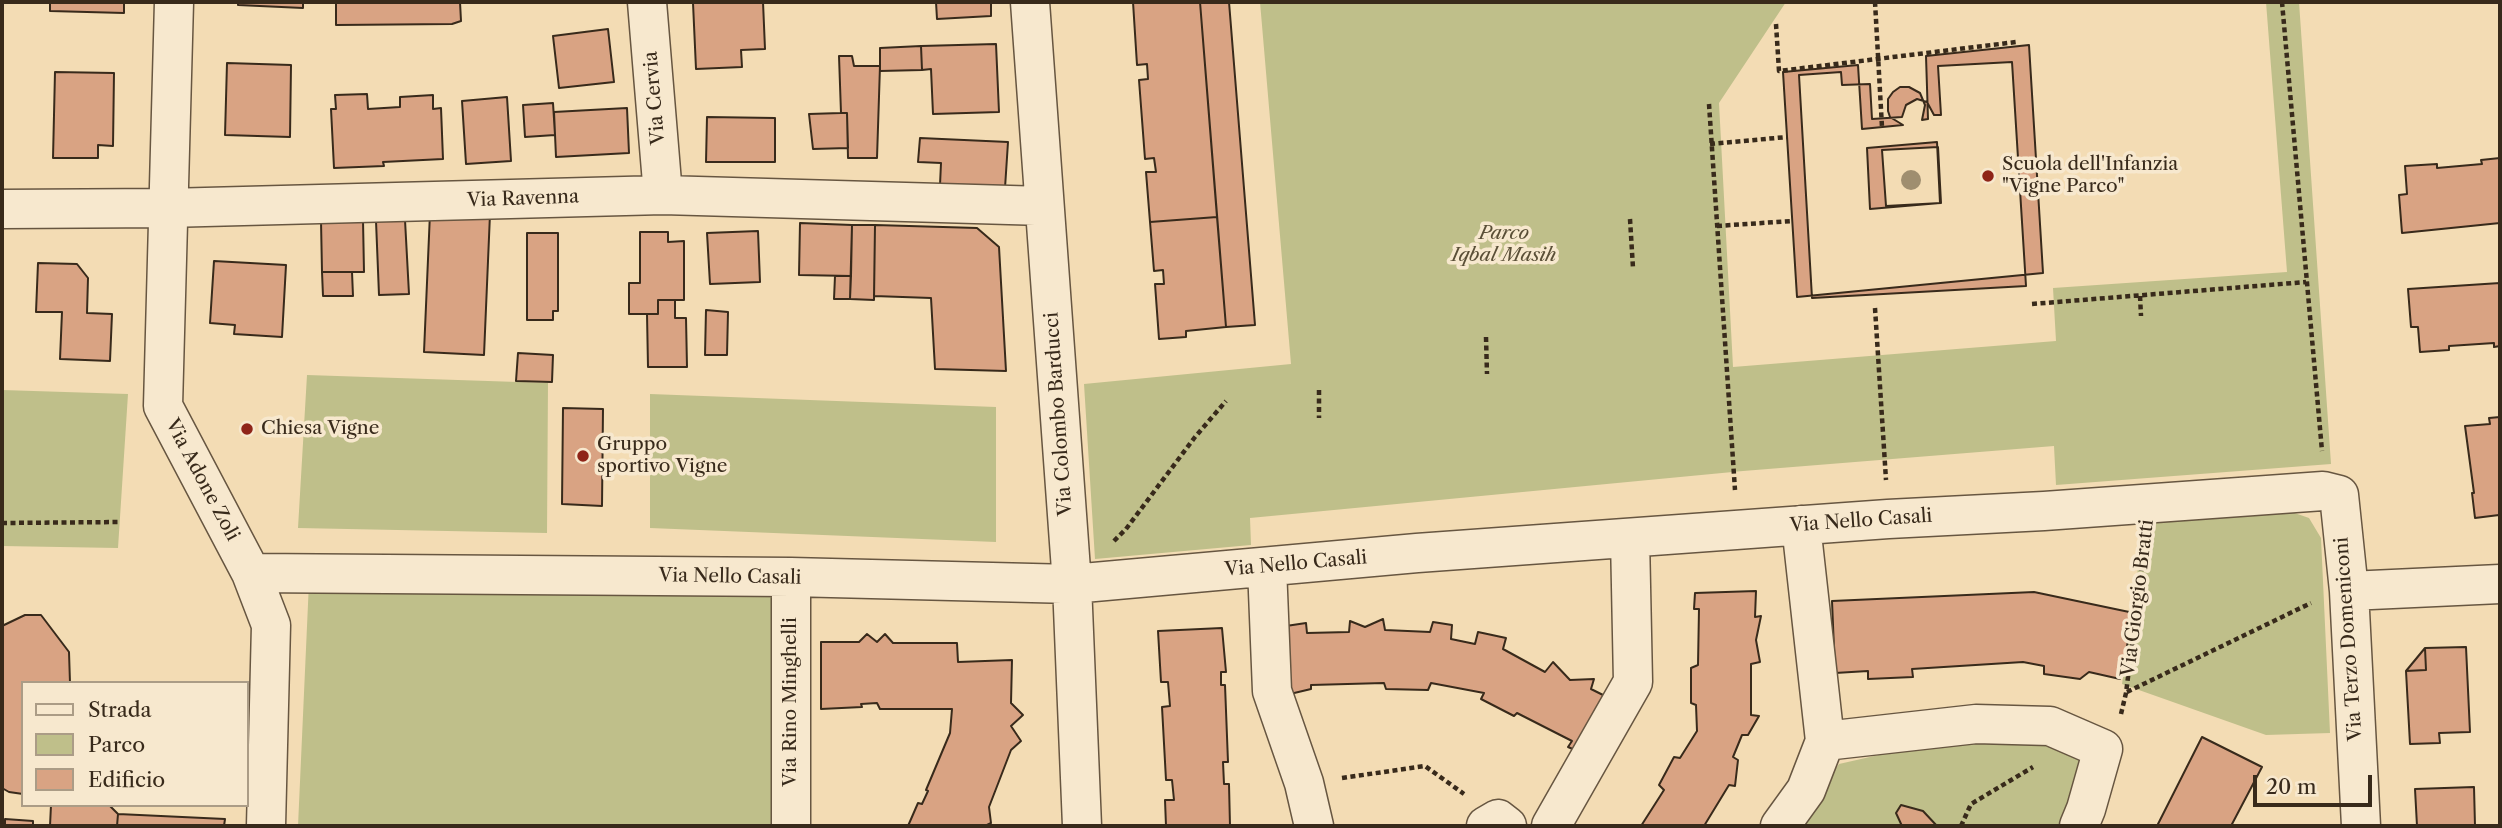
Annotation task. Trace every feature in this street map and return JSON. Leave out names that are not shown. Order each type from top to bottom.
[{"type":"street","name":"Via Adone Zoli","points":[[174,2],[163,406],[251,573],[271,625],[266,826]]},
{"type":"street","name":"Via Cervia","points":[[647,2],[663,195]]},
{"type":"street","name":"Via Colombo Barducci","points":[[1030,2],[1072,584],[1082,826]]},
{"type":"street","name":"Via Ravenna","points":[[2,209],[167,208],[663,195],[1044,206]]},
{"type":"street","name":"Via Nello Casali","points":[[251,573],[791,578],[1072,584],[1417,553],[1801,525],[2313,491],[2339,495]]},
{"type":"street","name":"Via Terzo Domeniconi","points":[[2339,495],[2348,591],[2361,826]]},
{"type":"street","points":[[1780,826],[1806,790],[1825,741],[1801,525]]},
{"type":"street","points":[[1551,826],[1633,682],[1630,538]]},
{"type":"street","points":[[1267,567],[1272,691],[1304,783],[1314,826]]},
{"type":"street","name":"Via Rino Minghelli","points":[[791,578],[791,826]]},
{"type":"street","points":[[2348,591],[2500,583]]},
{"type":"street","points":[[1825,741],[1976,724],[2050,726],[2103,749],[2086,809],[2078,826]]},
{"type":"path","points":[[1875,2],[1882,127]]},
{"type":"path","points":[[2282,2],[2320,432]]},
{"type":"path","points":[[1776,24],[1779,71],[2016,42]]},
{"type":"path","points":[[1709,104],[1738,530]]},
{"type":"path","points":[[1710,144],[1787,136]]},
{"type":"path","points":[[1630,219],[1633,268]]},
{"type":"path","points":[[1717,226],[1792,221]]},
{"type":"path","points":[[2032,304],[2306,282]]},
{"type":"path","points":[[2140,296],[2141,316]]},
{"type":"path","points":[[1875,308],[1888,519]]},
{"type":"path","points":[[1486,337],[1487,374]]},
{"type":"path","points":[[1319,390],[1319,418]]},
{"type":"path","points":[[1072,584],[1126,529],[1195,437],[1226,401]]},
{"type":"path","name":"Via Giorgio Bratti","points":[[2150,503],[2126,693],[2323,597],[2348,591]]},
{"type":"path","points":[[2,523],[120,522]]},
{"type":"path","points":[[1961,826],[1971,803],[2039,763]]},
{"type":"path","points":[[1304,783],[1425,766],[1497,824]]},
{"type":"green space","name":"Parco Iqbal Masih","points":[[1260,2],[1786,2],[1719,103],[1733,367],[2056,341],[2053,288],[2287,272],[2266,2],[2299,2],[2331,464],[2056,485],[2054,446],[1743,471],[1250,518],[1251,545],[1095,559],[1084,384],[1291,364]]},
{"type":"green space","points":[[307,375],[548,383],[547,533],[298,528]]},
{"type":"green space","points":[[2,390],[128,394],[118,548],[2,546]]},
{"type":"green space","points":[[650,394],[996,407],[996,542],[650,528]]},
{"type":"green space","points":[[2286,510],[2309,518],[2321,538],[2330,733],[2266,735],[2122,684],[2145,517]]},
{"type":"green space","points":[[309,582],[778,591],[780,826],[298,826]]},
{"type":"green space","points":[[2035,731],[2089,764],[2069,826],[1794,826],[1839,764],[1980,732]]},
{"type":"building","points":[[50,2],[124,2],[124,13],[50,11]]},
{"type":"building","points":[[238,2],[303,2],[303,8],[238,5]]},
{"type":"building","points":[[336,2],[460,2],[461,21],[452,24],[336,25]]},
{"type":"building","points":[[763,2],[765,49],[741,50],[742,67],[696,69],[693,3]]},
{"type":"building","points":[[936,2],[991,2],[991,16],[937,19]]},
{"type":"building","points":[[1133,2],[1200,2],[1217,217],[1150,222],[1146,172],[1156,172],[1154,158],[1145,159],[1139,80],[1148,79],[1147,64],[1137,65]]},
{"type":"building","points":[[1200,2],[1229,2],[1255,325],[1226,327]]},
{"type":"building","points":[[608,29],[614,82],[559,88],[553,36]]},
{"type":"building","points":[[996,44],[999,112],[933,114],[931,69],[922,70],[921,46]]},
{"type":"building","name":"Scuola dell'Infanzia \"Vigne Parco\"","points":[[2029,45],[2043,273],[1797,297],[1783,72],[1858,65],[1862,129],[1903,125],[1890,117],[1888,99],[1900,87],[1909,87],[1920,93],[1925,105],[1922,120],[1928,119],[1926,56]],"holes":[[[1937,142],[1940,203],[1870,209],[1867,148]]]},
{"type":"building","points":[[921,46],[922,70],[880,71],[880,48]]},
{"type":"building","points":[[839,56],[852,56],[854,66],[880,66],[877,158],[848,158],[847,113],[841,113]]},
{"type":"building","name":"Scuola dell'Infanzia \"Vigne Parco\"","points":[[2012,62],[2026,286],[1812,298],[1799,75],[1841,72],[1842,85],[1870,84],[1872,119],[1902,117],[1906,105],[1917,99],[1927,102],[1934,115],[1941,115],[1938,66]],"holes":[[[1938,147],[1941,203],[1886,206],[1882,150]]]},
{"type":"building","points":[[227,63],[291,65],[290,137],[225,135]]},
{"type":"building","points":[[55,72],[114,73],[113,146],[98,145],[98,158],[53,158]]},
{"type":"building","points":[[367,94],[368,109],[400,107],[400,97],[433,95],[433,109],[441,108],[443,159],[383,162],[384,166],[334,168],[331,109],[336,109],[335,95]]},
{"type":"building","points":[[507,97],[511,161],[466,164],[462,101]]},
{"type":"building","points":[[553,103],[555,135],[525,137],[523,105]]},
{"type":"building","points":[[627,108],[629,153],[556,157],[554,112]]},
{"type":"building","points":[[847,113],[848,148],[813,149],[809,114]]},
{"type":"building","points":[[707,117],[775,118],[775,162],[706,162]]},
{"type":"building","points":[[920,138],[1008,142],[1005,188],[940,185],[941,163],[918,162]]},
{"type":"building","points":[[2500,158],[2500,223],[2402,233],[2399,195],[2407,194],[2405,166],[2437,164],[2437,168],[2482,164],[2481,160]]},
{"type":"building","points":[[430,213],[490,214],[484,355],[424,352]]},
{"type":"building","points":[[1217,217],[1226,327],[1186,331],[1186,337],[1159,339],[1155,284],[1164,284],[1163,270],[1154,271],[1150,222]]},
{"type":"building","points":[[363,220],[364,272],[322,272],[321,221]]},
{"type":"building","points":[[405,220],[409,294],[379,295],[376,221]]},
{"type":"building","points":[[800,223],[852,225],[851,276],[799,275]]},
{"type":"building","points":[[852,225],[875,225],[874,300],[850,299]]},
{"type":"building","points":[[875,225],[977,228],[999,247],[1006,371],[935,369],[931,298],[874,296]]},
{"type":"building","points":[[758,231],[760,282],[710,284],[707,233]]},
{"type":"building","points":[[640,232],[668,232],[668,242],[684,241],[684,300],[658,300],[658,314],[629,314],[629,283],[640,283]]},
{"type":"building","points":[[527,233],[558,233],[558,311],[553,311],[553,320],[527,320]]},
{"type":"building","points":[[214,261],[286,265],[282,337],[234,334],[235,325],[210,323]]},
{"type":"building","points":[[38,263],[77,264],[88,278],[87,313],[112,314],[110,361],[60,359],[62,312],[36,312]]},
{"type":"building","points":[[322,272],[352,272],[353,296],[323,296]]},
{"type":"building","points":[[835,276],[851,276],[850,299],[834,299]]},
{"type":"building","points":[[2500,283],[2500,346],[2494,347],[2494,343],[2449,346],[2449,350],[2420,352],[2418,327],[2411,327],[2408,289]]},
{"type":"building","points":[[658,300],[675,300],[675,318],[686,318],[687,367],[648,367],[647,314],[658,314]]},
{"type":"building","points":[[706,310],[728,312],[727,355],[705,355]]},
{"type":"building","points":[[518,353],[553,355],[552,382],[516,381]]},
{"type":"building","name":"Gruppo sportivo Vigne","points":[[563,408],[603,409],[602,506],[562,504]]},
{"type":"building","points":[[2500,417],[2500,521],[2499,515],[2475,518],[2465,426],[2490,424],[2489,418]]},
{"type":"building","points":[[1756,591],[1755,617],[1761,616],[1756,640],[1760,662],[1751,664],[1751,715],[1759,716],[1748,735],[1742,735],[1733,757],[1738,760],[1735,786],[1729,785],[1704,826],[1641,826],[1664,790],[1659,785],[1674,757],[1680,758],[1697,731],[1696,705],[1691,703],[1691,668],[1698,665],[1699,609],[1694,609],[1695,593]]},
{"type":"building","points":[[2034,592],[2134,613],[2120,679],[2089,672],[2080,679],[2044,674],[2044,666],[2023,662],[1912,669],[1913,677],[1868,679],[1868,671],[1835,673],[1832,601]]},
{"type":"building","points":[[25,615],[41,615],[69,652],[70,681],[21,681],[21,794],[2,788],[2,626]]},
{"type":"building","points":[[1383,619],[1385,630],[1430,632],[1433,622],[1452,625],[1451,639],[1475,644],[1478,632],[1506,638],[1503,649],[1545,672],[1553,662],[1570,680],[1594,679],[1591,689],[1611,699],[1582,753],[1568,747],[1572,741],[1517,713],[1514,716],[1481,699],[1484,693],[1431,683],[1428,690],[1386,689],[1384,683],[1311,685],[1311,689],[1290,694],[1286,626],[1306,623],[1307,633],[1349,632],[1350,621],[1365,627]]},
{"type":"building","points":[[1222,628],[1226,672],[1221,672],[1221,685],[1225,685],[1228,762],[1223,762],[1224,784],[1229,784],[1230,826],[1166,826],[1165,800],[1174,800],[1172,780],[1166,780],[1162,707],[1170,706],[1168,682],[1161,682],[1158,631]]},
{"type":"building","points":[[867,634],[877,642],[885,634],[893,643],[957,643],[958,662],[1012,660],[1011,703],[1023,715],[1011,726],[1021,741],[1011,750],[989,807],[991,823],[985,826],[908,826],[918,803],[922,804],[928,791],[926,790],[950,733],[952,709],[880,709],[877,703],[861,704],[862,707],[821,709],[821,642],[859,642]]},
{"type":"building","points":[[2466,647],[2470,732],[2439,733],[2440,743],[2410,744],[2406,671],[2426,670],[2425,648]]},
{"type":"building","points":[[2425,648],[2426,670],[2406,671]]},
{"type":"building","points":[[2202,737],[2262,767],[2231,826],[2157,826]]},
{"type":"building","points":[[2474,787],[2475,826],[2417,826],[2415,789]]},
{"type":"building","points":[[1901,805],[1923,811],[1937,826],[1902,826],[1896,813]]},
{"type":"building","points":[[51,807],[111,807],[118,814],[117,826],[50,826]]},
{"type":"building","points":[[118,814],[225,819],[224,826],[117,826]]},
{"type":"building","points":[[5,819],[33,821],[33,826],[5,826]]},
{"type":"place","name":"Scuola dell'Infanzia \"Vigne Parco\"","points":[[1988,176]]},
{"type":"place","name":"Chiesa Vigne","points":[[247,429]]},
{"type":"place","name":"Gruppo sportivo Vigne","points":[[583,456]]}]
